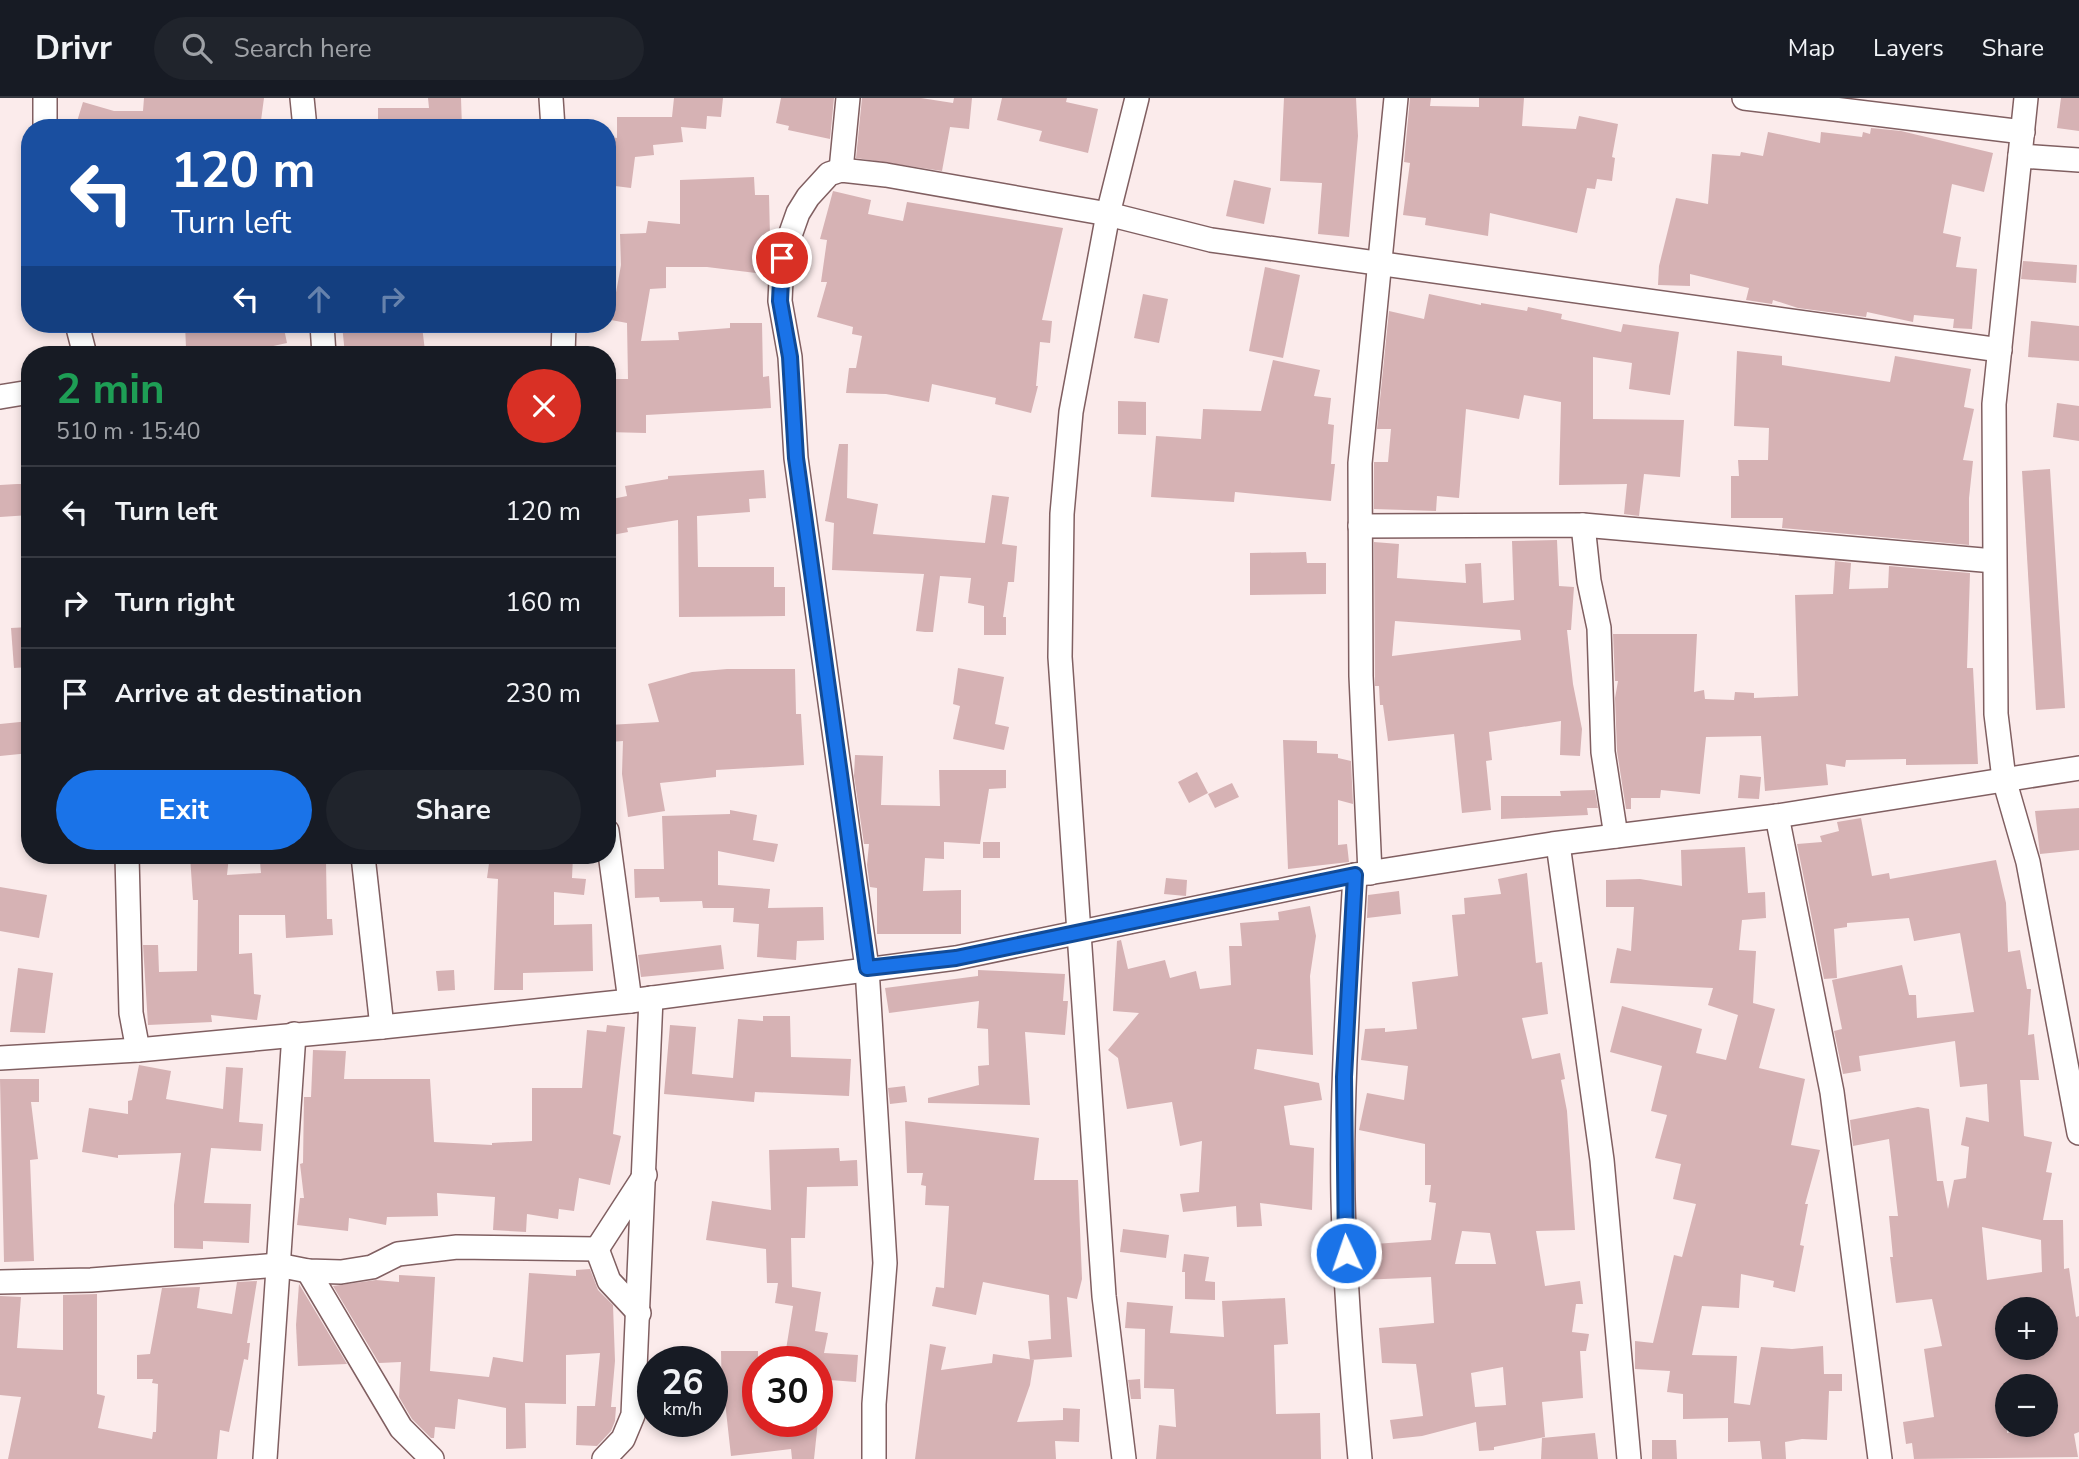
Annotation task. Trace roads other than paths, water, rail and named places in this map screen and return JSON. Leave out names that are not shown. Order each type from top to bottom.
[{"type":"street","points":[[45,98],[45,119]]},
{"type":"street","points":[[302,98],[304,119]]},
{"type":"street","points":[[551,98],[552,119]]},
{"type":"street","points":[[841,170],[848,98]]},
{"type":"street","points":[[1124,1459],[1104,1296],[1082,932],[1060,657],[1062,514],[1071,412],[1108,214],[1137,98]]},
{"type":"street","points":[[1360,1459],[1343,1199],[1344,1077],[1363,874],[1360,463],[1396,98]]},
{"type":"street","points":[[1744,98],[2022,132]]},
{"type":"street","points":[[2026,98],[1994,404],[1996,714],[2004,779],[2028,862],[2079,1133]]},
{"type":"street","points":[[2020,156],[2079,160]]},
{"type":"street","points":[[874,1459],[874,1404],[885,1262],[867,968],[803,512],[796,458],[790,357],[780,301],[782,258],[798,213],[818,185],[841,170],[886,174],[1108,214],[1211,240],[2000,350]]},
{"type":"street","points":[[0,397],[21,394]]},
{"type":"street","points":[[1360,526],[1583,525],[1994,561]]},
{"type":"street","points":[[1583,525],[1588,581],[1599,628],[1603,751],[1616,836]]},
{"type":"street","points":[[0,1058],[138,1050],[383,1027],[640,1000],[956,958],[1363,874],[1558,844],[1777,816],[2079,768]]},
{"type":"street","points":[[1777,816],[1832,1092],[1880,1459]]},
{"type":"street","points":[[1558,844],[1602,1160],[1629,1459]]},
{"type":"street","points":[[127,864],[131,1013],[138,1050]]},
{"type":"street","points":[[364,864],[383,1027]]},
{"type":"street","points":[[604,1459],[617,1448],[633,1415],[645,1175],[640,1000],[613,864]]},
{"type":"street","points":[[265,1459],[294,1034]]},
{"type":"street","points":[[597,1249],[645,1175]]},
{"type":"street","points":[[0,1282],[91,1280],[278,1265],[308,1271],[341,1272],[372,1267],[398,1254],[457,1247],[597,1249]]},
{"type":"street","points":[[597,1249],[609,1281],[639,1313]]},
{"type":"street","points":[[308,1271],[401,1427],[432,1459]]}]
